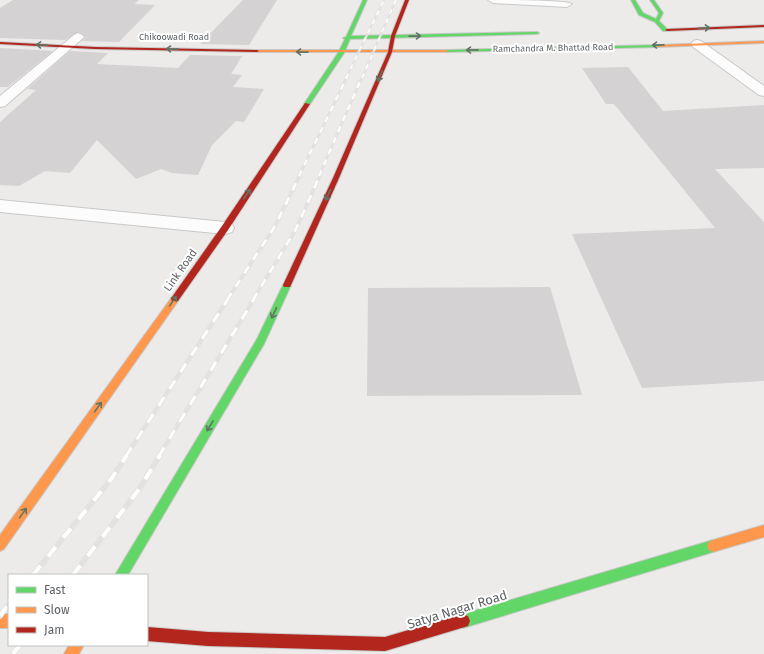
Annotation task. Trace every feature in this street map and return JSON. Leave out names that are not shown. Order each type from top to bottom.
[{"type":"main road","name":"Link Road","points":[[0,545],[224,228],[341,53],[365,0]]},
{"type":"main road","points":[[122,574],[261,341],[336,178],[390,52],[393,36],[407,0]]},
{"type":"main road","points":[[633,0],[641,14],[657,21],[665,30]]},
{"type":"main road","points":[[652,0],[661,13],[657,21]]},
{"type":"main road","points":[[649,30],[764,26]]},
{"type":"main road","name":"Ramchandra M. Bhattad Road","points":[[348,38],[548,33]]},
{"type":"main road","points":[[432,35],[433,51]]},
{"type":"main road","points":[[334,38],[348,38]]},
{"type":"main road","name":"Chikoowadi Road","points":[[0,43],[64,41],[341,53]]},
{"type":"main road","name":"Ramchandra M. Bhattad Road","points":[[341,53],[764,42]]},
{"type":"main road","name":"Satya Nagar Road","points":[[148,634],[208,639],[385,644],[764,531]]},
{"type":"street","points":[[493,0],[567,4]]},
{"type":"street","points":[[0,103],[64,41],[82,37]]},
{"type":"street","points":[[697,44],[764,92]]},
{"type":"street","points":[[0,206],[224,228]]},
{"type":"building","points":[[13,0],[139,0],[134,4],[155,5],[119,42],[82,41],[86,37],[79,32],[65,40],[0,38],[0,8]]},
{"type":"building","points":[[243,0],[277,0],[249,45],[200,44]]},
{"type":"building","points":[[0,48],[53,51],[8,87],[0,87]]},
{"type":"building","points":[[70,51],[108,53],[97,64],[178,68],[190,55],[242,56],[231,74],[242,75],[233,87],[264,89],[244,122],[236,121],[212,145],[198,175],[172,173],[161,169],[136,179],[97,140],[70,173],[45,171],[19,186],[0,185],[0,122],[36,90],[27,89]]},
{"type":"building","points":[[628,67],[663,111],[764,105],[764,168],[715,169],[764,222],[764,381],[642,388],[572,234],[715,228],[614,104],[606,104],[582,68]]},
{"type":"building","points":[[550,287],[582,395],[367,396],[368,288]]},
{"type":"railway","points":[[346,78],[384,0]]},
{"type":"railway","points":[[362,78],[396,0]]},
{"type":"railway","points":[[299,176],[347,77]]},
{"type":"railway","points":[[319,176],[362,77]]},
{"type":"railway","points":[[227,300],[275,226],[300,175]]},
{"type":"railway","points":[[253,300],[296,229],[320,175]]},
{"type":"railway","points":[[126,456],[228,299]]},
{"type":"railway","points":[[159,456],[254,299]]},
{"type":"railway","points":[[34,574],[112,478],[127,455]]},
{"type":"railway","points":[[74,574],[140,488],[160,455]]},
{"type":"railway","points":[[0,616],[8,605]]},
{"type":"railway","points":[[13,654],[19,646]]},
{"type":"traffic: fast","points":[[307,104],[341,53],[365,0]]},
{"type":"traffic: fast","points":[[633,0],[641,14],[657,21],[665,30]]},
{"type":"traffic: fast","points":[[652,0],[661,13],[657,21]]},
{"type":"traffic: fast","points":[[345,38],[537,33]]},
{"type":"traffic: fast","points":[[446,51],[658,46]]},
{"type":"traffic: fast","points":[[122,574],[261,341],[287,285]]},
{"type":"traffic: fast","points":[[463,621],[713,546]]},
{"type":"traffic: slow","points":[[658,46],[764,42]]},
{"type":"traffic: slow","points":[[257,51],[446,51]]},
{"type":"traffic: slow","points":[[0,545],[175,299]]},
{"type":"traffic: slow","points":[[713,546],[764,531]]},
{"type":"traffic: slow","points":[[0,621],[8,621]]},
{"type":"traffic: slow","points":[[71,654],[76,646]]},
{"type":"traffic: jam","points":[[287,285],[336,178],[390,52],[393,36],[407,0]]},
{"type":"traffic: jam","points":[[667,30],[764,26]]},
{"type":"traffic: jam","points":[[0,43],[95,48],[257,51]]},
{"type":"traffic: jam","points":[[175,299],[225,228],[307,104]]},
{"type":"traffic: jam","points":[[148,634],[208,639],[385,644],[463,621]]}]
